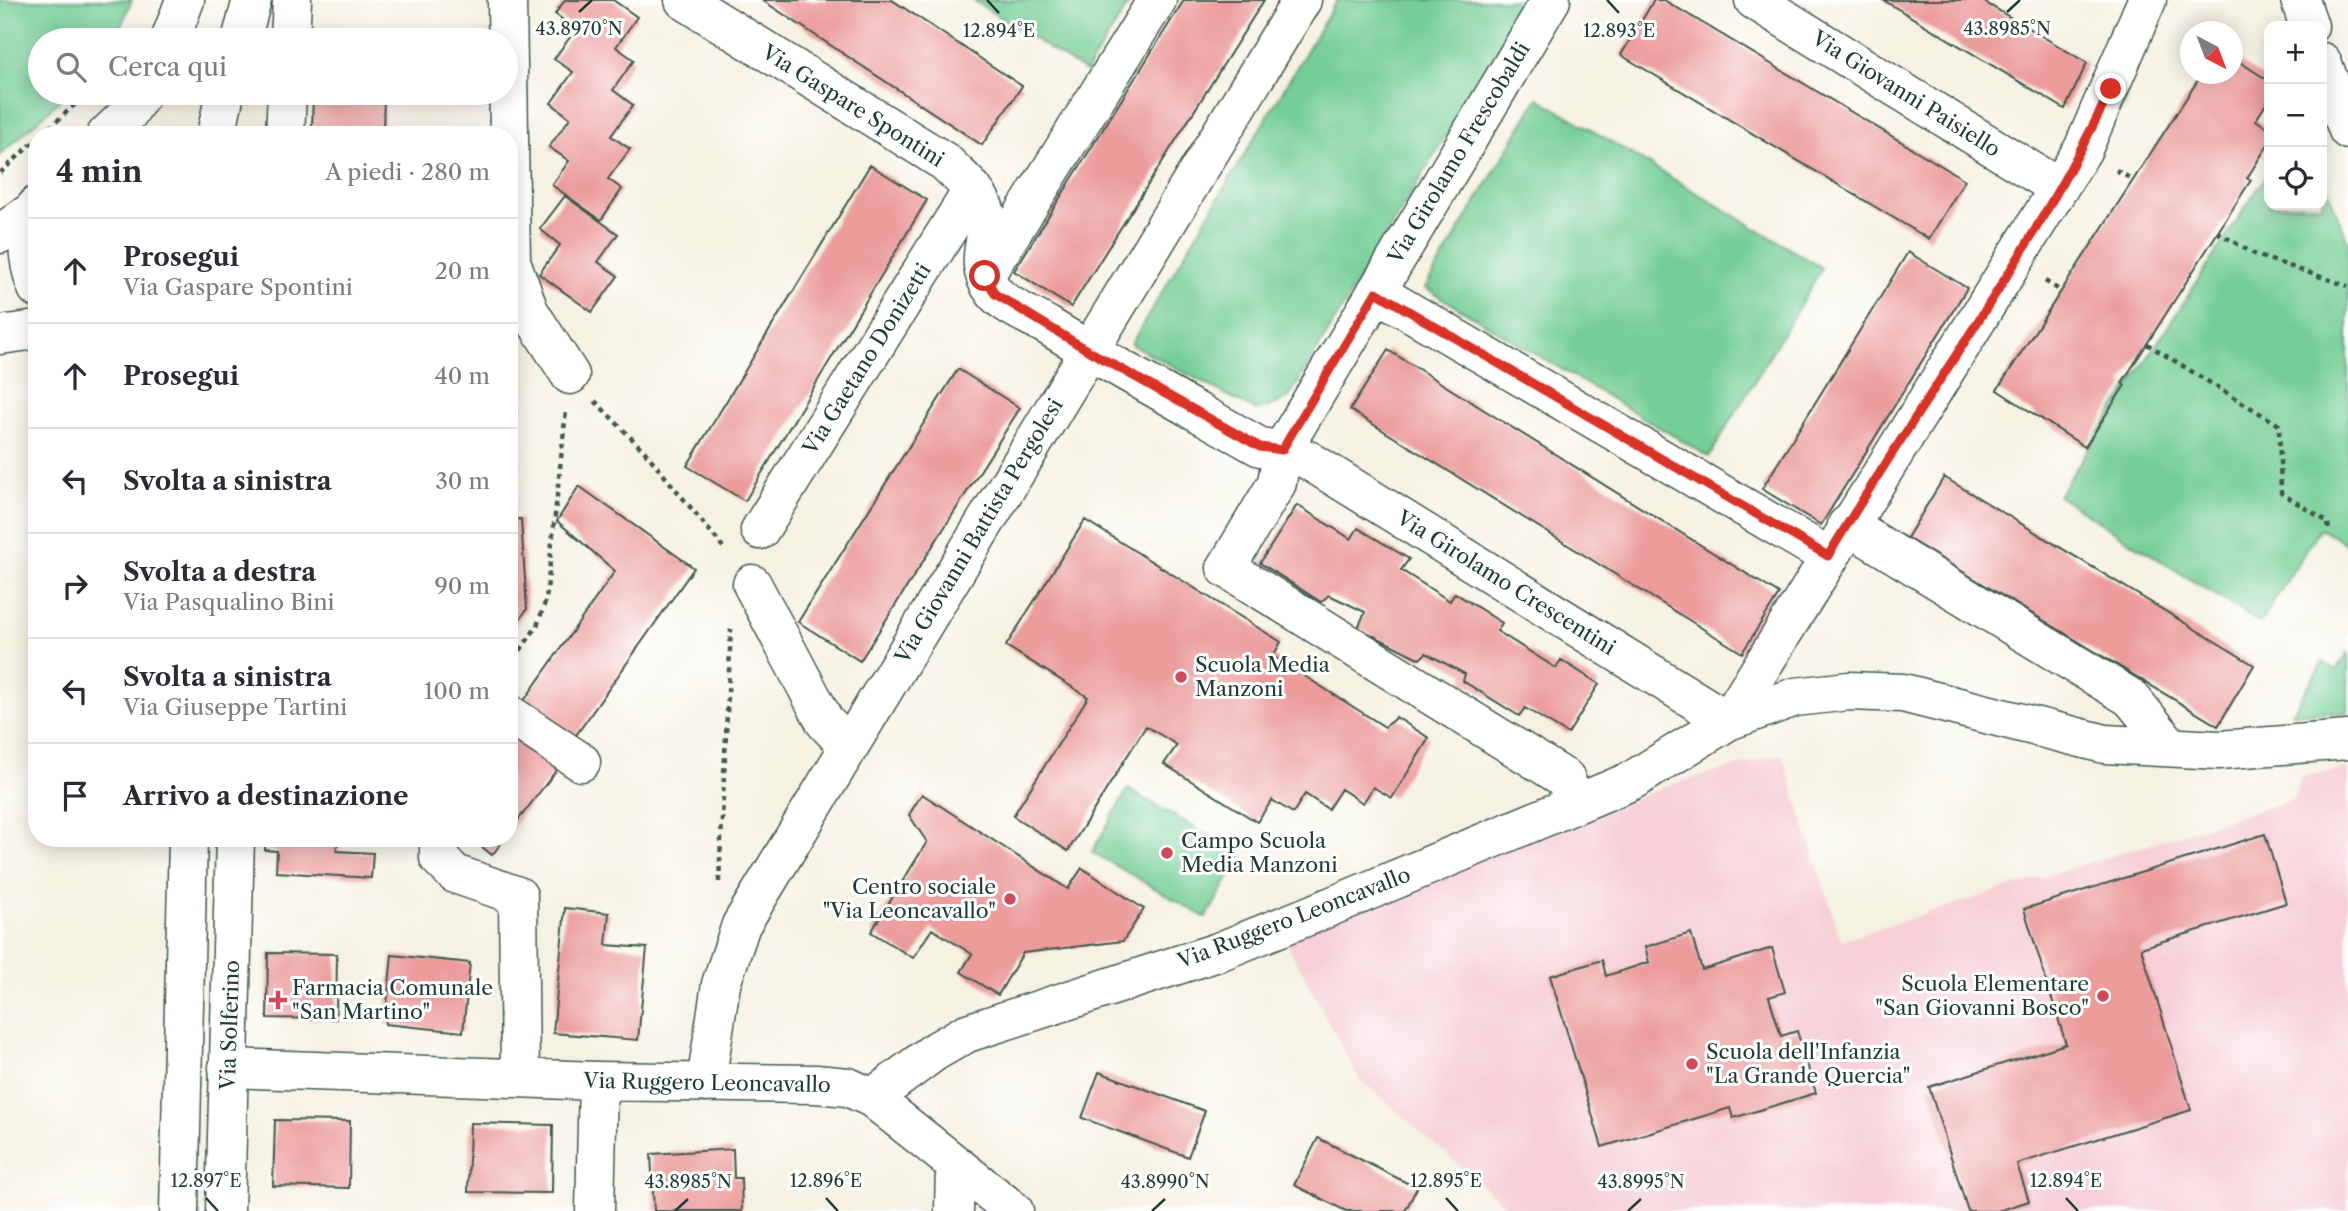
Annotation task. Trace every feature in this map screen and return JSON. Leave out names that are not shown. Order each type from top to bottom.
[{"type":"street","points":[[174,28],[185,0]]},
{"type":"street","points":[[244,28],[252,0]]},
{"type":"street","points":[[291,28],[292,0]]},
{"type":"street","points":[[507,0],[507,28]]},
{"type":"street","name":"Via Gaspare Spontini","points":[[684,0],[945,162],[973,189],[985,207],[987,230],[981,256],[985,276]]},
{"type":"street","points":[[1157,0],[985,276],[995,294],[1089,351],[1260,447],[1282,450]]},
{"type":"street","name":"Via Giovanni Battista Pergolesi","points":[[706,1083],[721,984],[741,925],[1302,0]]},
{"type":"street","name":"Via Girolamo Frescobaldi","points":[[1551,0],[1282,450],[1277,483],[1226,568],[1566,779],[1574,805]]},
{"type":"street","name":"Via Giovanni Paisiello","points":[[1754,0],[2059,188]]},
{"type":"street","points":[[1728,722],[2059,188],[2094,125],[2147,0]]},
{"type":"street","points":[[2300,0],[2307,21]]},
{"type":"street","points":[[2327,75],[2348,130]]},
{"type":"street","points":[[115,126],[134,105]]},
{"type":"street","points":[[218,126],[222,105]]},
{"type":"street","points":[[285,126],[286,105]]},
{"type":"street","points":[[509,105],[509,126]]},
{"type":"street","name":"Via Gaetano Donizetti","points":[[760,530],[973,189]]},
{"type":"street","points":[[0,234],[28,214]]},
{"type":"street","points":[[518,280],[529,311],[570,375]]},
{"type":"street","points":[[1376,292],[2131,698],[2171,747]]},
{"type":"street","points":[[0,335],[28,331]]},
{"type":"street","name":"Via Girolamo Crescentini","points":[[1282,450],[1308,460],[1728,722]]},
{"type":"street","points":[[752,584],[825,722],[848,746]]},
{"type":"street","points":[[1795,697],[1789,661],[1799,604]]},
{"type":"street","name":"Via Ruggero Leoncavallo","points":[[228,1068],[598,1081],[816,1083],[848,1087],[872,1098],[934,1052],[967,1033],[1218,952],[1313,914],[1631,781],[1728,722],[1795,697],[1849,691],[1903,693],[2105,744],[2228,750],[2348,740]]},
{"type":"street","points":[[518,720],[582,762]]},
{"type":"street","points":[[178,1211],[188,847]]},
{"type":"street","name":"Via Solferino","points":[[225,1211],[235,847]]},
{"type":"street","points":[[439,847],[439,858],[454,874],[518,896],[520,1078]]},
{"type":"street","points":[[595,1211],[598,1081]]},
{"type":"street","points":[[872,1098],[1014,1211]]},
{"type":"street","points":[[954,1211],[955,1166]]},
{"type":"path","points":[[51,126],[74,105]]},
{"type":"path","points":[[0,173],[28,147]]},
{"type":"path","points":[[2217,232],[2256,255],[2348,286]]},
{"type":"path","points":[[2147,344],[2279,425],[2281,493],[2328,522],[2329,533]]},
{"type":"path","points":[[570,375],[645,453],[726,551]]},
{"type":"path","points":[[518,654],[537,626],[546,600],[570,375]]},
{"type":"path","points":[[719,894],[732,616]]},
{"type":"shaded area","points":[[1782,754],[1841,940],[2293,799],[2301,776],[2348,769],[2348,1211],[1512,1211],[1359,1079],[1282,934],[1672,784]]},
{"type":"green space","points":[[0,0],[132,0],[120,28],[28,28],[28,105],[55,105],[32,126],[28,126],[28,129],[0,155]]},
{"type":"green space","points":[[973,0],[1131,0],[1086,72]]},
{"type":"green space","points":[[1337,0],[1527,0],[1288,399],[1257,411],[1131,344]]},
{"type":"green space","points":[[1538,98],[1822,268],[1709,457],[1425,288]]},
{"type":"green space","points":[[2264,179],[2264,210],[2327,210],[2327,188],[2348,242],[2348,545],[2320,528],[2260,623],[2058,496]]},
{"type":"green space","points":[[2348,652],[2348,713],[2292,713],[2323,662],[2336,671]]},
{"type":"green space","name":"Campo Scuola Media Manzoni","points":[[1128,789],[1242,855],[1206,918],[1092,852]]},
{"type":"building","points":[[565,0],[613,0],[637,17],[616,47],[634,60],[613,90],[633,105],[611,136],[630,149],[608,179],[622,189],[601,220],[552,185],[569,161],[549,147],[570,118],[551,103],[573,72],[554,59],[576,29],[555,14]]},
{"type":"building","points":[[762,0],[892,0],[1022,86],[982,145]]},
{"type":"building","points":[[1184,0],[1264,0],[1071,307],[1014,271]]},
{"type":"building","points":[[1654,0],[1664,0],[1965,180],[1929,239],[1621,55]]},
{"type":"building","points":[[1883,0],[1981,0],[2087,63],[2065,109]]},
{"type":"building","points":[[2243,64],[2264,78],[2264,107],[2256,120],[2264,126],[2264,151],[2247,178],[2251,180],[2122,383],[2125,385],[2085,447],[1997,390],[2196,84],[2243,84]]},
{"type":"building","points":[[313,105],[384,105],[383,126],[312,126]]},
{"type":"building","points":[[870,165],[927,200],[745,501],[687,466]]},
{"type":"building","points":[[565,196],[618,234],[598,262],[618,276],[592,312],[539,274],[560,245],[540,229]]},
{"type":"building","points":[[1908,252],[1967,288],[1821,525],[1762,489]]},
{"type":"building","points":[[1388,350],[1779,594],[1742,653],[1350,410]]},
{"type":"building","points":[[958,369],[1020,408],[860,661],[798,622]]},
{"type":"building","points":[[1944,477],[2254,665],[2218,726],[1907,538]]},
{"type":"building","points":[[579,486],[694,568],[567,748],[518,713],[518,709],[615,571],[557,521]]},
{"type":"building","points":[[1297,505],[1351,539],[1358,528],[1409,559],[1401,570],[1450,601],[1455,593],[1502,623],[1497,631],[1556,668],[1561,660],[1599,684],[1568,734],[1525,708],[1519,716],[1463,681],[1465,674],[1426,653],[1420,659],[1358,628],[1365,612],[1329,595],[1321,602],[1260,563]]},
{"type":"building","points":[[518,519],[521,519],[527,609],[518,622]]},
{"type":"building","name":"Scuola Media Manzoni","points":[[1085,520],[1281,642],[1273,656],[1385,727],[1396,717],[1429,738],[1392,798],[1373,787],[1363,803],[1341,789],[1328,809],[1305,794],[1293,813],[1272,800],[1257,822],[1164,764],[1177,745],[1146,726],[1068,851],[1013,816],[1088,697],[1006,646]]},
{"type":"building","points":[[518,736],[562,763],[518,820]]},
{"type":"building","name":"Centro sociale \"Via Leoncavallo\"","points":[[922,794],[1068,889],[1082,868],[1144,909],[1123,941],[1023,953],[998,995],[961,972],[972,954],[932,929],[913,958],[871,932],[927,842],[909,815]]},
{"type":"building","name":"Scuola Elementare \"San Giovanni Bosco\"","points":[[2265,834],[2286,903],[2141,948],[2191,1110],[2017,1164],[2029,1201],[1998,1211],[1968,1211],[1929,1087],[2066,1044],[2024,909]]},
{"type":"building","points":[[265,847],[337,847],[337,851],[373,853],[371,878],[276,872],[277,851],[265,850]]},
{"type":"building","points":[[482,847],[498,847],[492,855]]},
{"type":"building","points":[[565,908],[609,913],[606,945],[647,948],[638,1040],[553,1033]]},
{"type":"building","name":"Scuola dell'Infanzia \"La Grande Quercia\"","points":[[1691,933],[1702,970],[1772,948],[1785,992],[1769,997],[1781,1036],[1797,1031],[1816,1093],[1733,1118],[1730,1108],[1602,1147],[1550,976],[1602,960],[1606,976],[1649,962],[1645,947]]},
{"type":"building","points":[[268,953],[337,954],[336,1019],[267,1018]]},
{"type":"building","points":[[392,955],[470,963],[463,1032],[385,1024]]},
{"type":"building","points":[[1099,1072],[1205,1111],[1188,1157],[1082,1118]]},
{"type":"building","points":[[275,1120],[350,1121],[349,1188],[273,1186]]},
{"type":"building","points":[[470,1123],[553,1125],[552,1193],[468,1192]]},
{"type":"building","points":[[1318,1138],[1417,1188],[1405,1211],[1346,1211],[1294,1185]]},
{"type":"building","points":[[733,1149],[734,1178],[741,1178],[742,1211],[654,1211],[651,1154]]},
{"type":"place","name":"Scuola Media Manzoni","points":[[1181,677]]},
{"type":"place","name":"Campo Scuola Media Manzoni","points":[[1167,853]]},
{"type":"place","name":"Centro sociale \"Via Leoncavallo\"","points":[[1010,899]]},
{"type":"place","name":"Scuola Elementare \"San Giovanni Bosco\"","points":[[2103,996]]},
{"type":"place","name":"Farmacia Comunale \"San Martino\"","points":[[278,1000]]},
{"type":"place","name":"Scuola dell'Infanzia \"La Grande Quercia\"","points":[[1692,1064]]},
{"type":"route","points":[[985,276],[995,294],[1089,351],[1260,447],[1282,450],[1376,292],[1828,556],[2015,262],[2082,149],[2111,89]]}]
